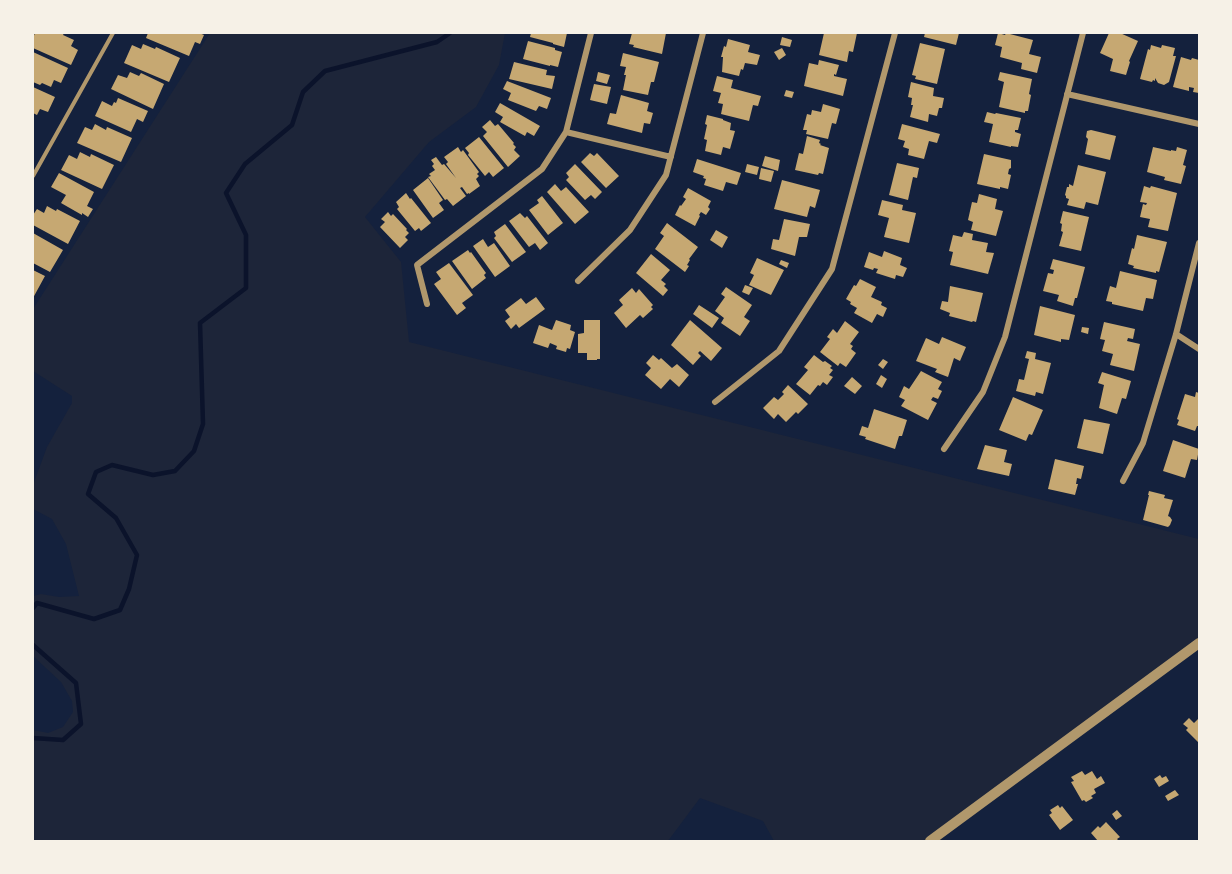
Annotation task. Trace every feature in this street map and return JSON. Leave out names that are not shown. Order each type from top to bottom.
[{"type":"street","points":[[426,303],[417,265],[542,169],[566,132],[591,33]]},
{"type":"street","points":[[578,281],[630,230],[666,175],[703,33]]},
{"type":"street","points":[[715,402],[779,351],[832,269],[895,33]]},
{"type":"street","points":[[944,449],[983,392],[1005,336],[1083,33]]},
{"type":"street","points":[[1067,94],[1199,124]]},
{"type":"street","points":[[566,132],[670,157]]},
{"type":"street","points":[[1124,481],[1143,443],[1176,334],[1199,243]]},
{"type":"street","points":[[1176,334],[1199,350]]},
{"type":"street","points":[[930,841],[1199,643]]},
{"type":"lane","points":[[33,175],[113,33]]},
{"type":"shaded area","points":[[210,33],[505,33],[499,65],[476,107],[429,142],[365,217],[401,262],[409,342],[1199,539],[1199,641],[928,841],[774,841],[763,821],[700,798],[668,841],[33,841],[33,730],[48,733],[63,727],[73,712],[72,701],[61,682],[33,656],[33,596],[41,594],[59,597],[79,596],[66,544],[52,519],[33,509],[33,485],[47,447],[72,403],[72,396],[33,371],[33,309]]},
{"type":"building","points":[[35,33],[64,33],[63,35],[74,40],[71,46],[78,50],[71,65],[33,48]]},
{"type":"building","points":[[148,33],[199,33],[204,35],[200,44],[195,42],[189,56],[146,38]]},
{"type":"building","points":[[531,33],[567,33],[564,47],[530,37]]},
{"type":"building","points":[[632,33],[666,33],[662,54],[633,47],[634,45],[629,44]]},
{"type":"building","points":[[824,33],[857,33],[853,52],[849,51],[847,62],[819,55]]},
{"type":"building","points":[[925,33],[959,33],[956,45],[924,37]]},
{"type":"building","points":[[998,33],[1033,40],[1029,54],[1041,57],[1037,73],[1021,69],[1022,63],[1000,57],[1002,47],[995,45]]},
{"type":"building","points":[[1109,33],[1120,33],[1138,41],[1129,61],[1126,75],[1110,71],[1113,59],[1100,53]]},
{"type":"building","points":[[782,37],[792,40],[790,47],[780,45]]},
{"type":"building","points":[[728,39],[750,45],[748,52],[760,55],[757,65],[745,63],[739,76],[722,72],[723,57],[721,57]]},
{"type":"building","points":[[528,41],[562,52],[558,67],[523,59]]},
{"type":"building","points":[[920,43],[945,49],[937,84],[915,79],[916,76],[912,75]]},
{"type":"building","points":[[143,44],[180,58],[169,82],[124,63],[132,45],[141,49]]},
{"type":"building","points":[[1151,45],[1175,48],[1173,56],[1176,56],[1169,82],[1164,85],[1158,83],[1155,78],[1152,82],[1140,79]]},
{"type":"building","points":[[782,48],[786,55],[779,60],[774,52]]},
{"type":"building","points":[[33,52],[68,68],[61,83],[54,80],[51,87],[33,82]]},
{"type":"building","points":[[623,53],[659,62],[648,95],[623,90],[626,67],[620,66]]},
{"type":"building","points":[[1181,57],[1199,60],[1199,93],[1193,92],[1194,88],[1189,87],[1189,91],[1173,87]]},
{"type":"building","points":[[819,60],[839,65],[834,76],[847,79],[843,96],[804,86],[809,63],[818,65]]},
{"type":"building","points":[[514,62],[547,70],[546,75],[555,76],[552,89],[509,79]]},
{"type":"building","points":[[130,72],[139,76],[141,73],[164,84],[153,109],[111,89],[118,75],[127,78]]},
{"type":"building","points":[[598,72],[610,75],[607,84],[596,81]]},
{"type":"building","points":[[1000,72],[1032,79],[1028,111],[1025,113],[999,107],[1004,82],[998,80]]},
{"type":"building","points":[[717,76],[733,80],[731,88],[761,96],[758,106],[753,105],[749,121],[721,114],[723,104],[718,103],[721,93],[713,91]]},
{"type":"building","points":[[507,81],[551,98],[547,109],[539,106],[536,111],[508,100],[511,93],[503,89]]},
{"type":"building","points":[[911,82],[934,88],[933,96],[944,98],[937,116],[929,114],[928,122],[910,117],[913,105],[911,105],[912,98],[908,97]]},
{"type":"building","points":[[594,84],[611,87],[607,104],[590,100]]},
{"type":"building","points":[[33,87],[55,97],[48,112],[40,109],[37,115],[33,113]]},
{"type":"building","points":[[786,90],[794,92],[792,98],[784,96]]},
{"type":"building","points":[[621,95],[649,103],[647,111],[653,113],[650,124],[644,123],[642,133],[607,124],[610,113],[616,114]]},
{"type":"building","points":[[118,98],[148,111],[143,122],[137,119],[131,132],[95,116],[102,101],[112,106]]},
{"type":"building","points":[[500,103],[540,126],[534,136],[527,132],[525,136],[500,122],[503,117],[495,112]]},
{"type":"building","points":[[823,104],[840,109],[836,124],[832,123],[828,139],[806,134],[807,130],[803,130],[807,114],[811,115],[812,110],[821,112]]},
{"type":"building","points":[[987,112],[1021,118],[1018,130],[1015,130],[1021,134],[1018,147],[989,142],[993,124],[984,122]]},
{"type":"building","points":[[707,115],[731,123],[730,130],[735,131],[730,149],[723,147],[721,155],[705,151]]},
{"type":"building","points":[[490,120],[495,126],[498,124],[514,143],[516,147],[514,150],[520,156],[508,167],[483,136],[487,132],[482,127]]},
{"type":"building","points":[[95,124],[132,138],[121,162],[77,143],[85,127],[92,130]]},
{"type":"building","points":[[902,124],[940,134],[937,143],[929,141],[924,159],[908,155],[909,149],[903,147],[905,141],[898,139]]},
{"type":"building","points":[[1087,131],[1116,136],[1110,160],[1085,154]]},
{"type":"building","points":[[807,136],[820,140],[820,145],[829,148],[823,174],[795,170],[799,153],[803,154]]},
{"type":"building","points":[[479,137],[504,168],[493,177],[489,172],[485,176],[465,148]]},
{"type":"building","points":[[458,147],[461,152],[463,150],[479,172],[476,179],[480,186],[469,194],[462,187],[460,188],[466,196],[453,206],[447,199],[445,200],[428,177],[435,170],[431,160],[436,157],[456,178],[444,157]]},
{"type":"building","points":[[1153,147],[1171,151],[1176,151],[1177,147],[1187,150],[1181,184],[1164,180],[1165,177],[1147,172]]},
{"type":"building","points":[[80,152],[90,157],[91,154],[114,165],[102,189],[61,170],[69,155],[77,159]]},
{"type":"building","points":[[590,153],[594,156],[597,153],[619,176],[606,188],[581,162]]},
{"type":"building","points":[[984,154],[1011,160],[1008,189],[977,184]]},
{"type":"building","points":[[765,156],[780,160],[778,171],[762,166]]},
{"type":"building","points":[[697,159],[741,173],[737,185],[726,182],[723,191],[704,185],[706,179],[703,178],[704,176],[693,172]]},
{"type":"building","points":[[897,163],[919,168],[917,178],[913,177],[908,200],[889,195]]},
{"type":"building","points":[[575,164],[602,192],[595,199],[591,195],[585,200],[566,180],[569,177],[566,173]]},
{"type":"building","points":[[747,164],[759,167],[757,175],[745,172]]},
{"type":"building","points":[[1078,165],[1106,172],[1098,205],[1086,202],[1084,209],[1067,205],[1069,199],[1065,195],[1067,187],[1069,184],[1073,186]]},
{"type":"building","points":[[761,168],[774,171],[771,182],[759,179]]},
{"type":"building","points":[[59,173],[94,192],[87,206],[93,209],[88,217],[61,203],[66,195],[51,187]]},
{"type":"building","points":[[428,178],[443,200],[439,203],[444,210],[433,218],[413,190]]},
{"type":"building","points":[[782,180],[820,190],[815,208],[810,206],[807,217],[774,209]]},
{"type":"building","points":[[555,184],[561,191],[566,187],[589,212],[575,224],[547,192]]},
{"type":"building","points":[[1144,186],[1177,193],[1168,231],[1148,227],[1150,219],[1140,217],[1143,204],[1147,203],[1140,202]]},
{"type":"building","points":[[688,188],[711,201],[708,207],[710,209],[706,215],[701,212],[695,226],[675,215],[686,199],[683,197]]},
{"type":"building","points":[[406,193],[431,223],[421,231],[419,228],[415,231],[397,209],[399,207],[396,202]]},
{"type":"building","points":[[979,194],[997,199],[995,209],[1003,211],[996,236],[971,230],[973,222],[968,220],[972,202],[977,203]]},
{"type":"building","points":[[542,196],[563,223],[548,235],[529,210],[539,203],[537,200]]},
{"type":"building","points":[[882,200],[903,205],[902,210],[916,213],[909,243],[884,237],[889,218],[878,215]]},
{"type":"building","points":[[47,206],[80,221],[68,244],[33,225],[33,215],[37,209],[44,213]]},
{"type":"building","points":[[1063,211],[1089,217],[1081,251],[1059,246],[1063,232],[1060,223]]},
{"type":"building","points":[[388,212],[391,216],[393,214],[409,233],[405,237],[408,240],[400,248],[380,227],[385,222],[381,219]]},
{"type":"building","points":[[520,213],[525,218],[527,216],[548,243],[540,250],[535,243],[529,247],[509,221]]},
{"type":"building","points":[[784,219],[810,224],[807,237],[799,237],[795,256],[771,249],[773,239],[779,240]]},
{"type":"building","points":[[667,223],[698,247],[689,259],[687,265],[689,266],[685,272],[655,249],[664,236],[660,233]]},
{"type":"building","points":[[505,224],[526,252],[512,262],[494,238],[496,236],[494,232]]},
{"type":"building","points":[[716,230],[728,237],[722,248],[710,240]]},
{"type":"building","points":[[964,232],[973,234],[972,240],[988,243],[986,252],[994,253],[988,274],[950,265],[953,252],[949,251],[953,235],[962,237]]},
{"type":"building","points":[[33,233],[63,250],[50,272],[33,263]]},
{"type":"building","points":[[1137,235],[1167,242],[1159,272],[1133,268],[1134,266],[1128,264]]},
{"type":"building","points":[[483,239],[488,247],[494,243],[510,266],[495,277],[473,246]]},
{"type":"building","points":[[468,250],[486,273],[484,275],[486,278],[472,289],[452,261]]},
{"type":"building","points":[[884,251],[902,258],[900,265],[907,268],[903,277],[896,275],[895,279],[876,273],[878,269],[864,267],[869,252],[882,257]]},
{"type":"building","points":[[651,254],[670,270],[661,280],[666,284],[664,286],[668,290],[663,296],[636,273]]},
{"type":"building","points":[[757,258],[784,270],[771,295],[749,285],[754,275],[750,273]]},
{"type":"building","points":[[1053,259],[1085,267],[1073,306],[1057,301],[1059,295],[1043,291],[1048,273],[1053,274],[1054,270],[1050,269]]},
{"type":"building","points":[[781,260],[789,263],[787,268],[779,264]]},
{"type":"building","points":[[449,263],[473,295],[462,303],[466,308],[457,315],[434,284],[441,279],[436,272]]},
{"type":"building","points":[[33,270],[45,276],[33,298]]},
{"type":"building","points":[[1120,271],[1157,280],[1153,299],[1146,298],[1143,311],[1106,301],[1110,286],[1116,288]]},
{"type":"building","points":[[860,279],[876,287],[871,297],[882,302],[881,305],[887,308],[883,317],[877,314],[872,323],[854,313],[857,308],[846,299]]},
{"type":"building","points":[[745,285],[753,288],[749,295],[742,292]]},
{"type":"building","points":[[950,286],[983,293],[976,322],[949,316],[950,313],[940,309],[942,301],[948,302]]},
{"type":"building","points":[[726,287],[752,305],[744,317],[750,321],[740,336],[721,323],[724,318],[715,311],[725,297],[721,294]]},
{"type":"building","points":[[632,288],[636,293],[639,289],[653,305],[651,307],[653,309],[643,318],[640,315],[626,328],[614,313],[623,305],[619,300]]},
{"type":"building","points":[[536,297],[545,309],[519,328],[516,324],[511,329],[505,321],[510,317],[505,310],[521,298],[526,304]]},
{"type":"building","points":[[699,305],[719,318],[712,328],[693,314]]},
{"type":"building","points":[[1040,306],[1075,315],[1069,340],[1061,339],[1061,342],[1034,335]]},
{"type":"building","points":[[556,320],[571,325],[570,330],[575,332],[570,349],[567,348],[566,352],[556,349],[557,346],[550,343],[548,348],[533,343],[539,325],[552,330]]},
{"type":"building","points":[[584,320],[600,320],[600,359],[587,360],[587,353],[578,353],[578,334],[584,333]]},
{"type":"building","points":[[690,320],[722,348],[711,361],[700,351],[698,353],[701,356],[693,365],[671,345]]},
{"type":"building","points":[[845,321],[859,332],[850,344],[853,346],[851,349],[856,353],[846,367],[840,363],[838,366],[820,352],[830,339],[827,337],[833,329],[837,333]]},
{"type":"building","points":[[1104,322],[1135,329],[1133,339],[1128,338],[1127,341],[1140,344],[1134,371],[1110,365],[1113,354],[1102,351],[1105,340],[1100,339]]},
{"type":"building","points":[[1082,327],[1089,328],[1088,334],[1081,332]]},
{"type":"building","points":[[942,337],[966,347],[960,361],[954,358],[948,377],[935,372],[937,369],[916,361],[926,338],[939,344]]},
{"type":"building","points":[[1027,351],[1036,353],[1035,359],[1051,363],[1043,394],[1036,392],[1035,396],[1016,391],[1019,379],[1024,380],[1029,359],[1025,358]]},
{"type":"building","points":[[653,355],[659,360],[661,358],[672,368],[677,364],[689,375],[679,387],[670,379],[661,389],[645,375],[651,368],[646,363]]},
{"type":"building","points":[[814,355],[832,366],[830,368],[833,370],[829,375],[833,377],[827,385],[823,382],[820,386],[818,385],[810,395],[796,384],[808,370],[804,367]]},
{"type":"building","points":[[883,359],[888,362],[883,369],[878,365]]},
{"type":"building","points":[[921,371],[942,382],[938,389],[942,391],[938,399],[933,397],[931,400],[937,403],[928,420],[901,406],[905,400],[899,397],[904,386],[909,389]]},
{"type":"building","points":[[1102,372],[1131,381],[1126,399],[1122,398],[1117,414],[1099,408],[1104,385],[1098,383]]},
{"type":"building","points":[[881,375],[887,379],[882,388],[876,384]]},
{"type":"building","points":[[852,377],[862,386],[855,394],[844,386]]},
{"type":"building","points":[[788,385],[808,404],[786,422],[778,414],[774,419],[763,408],[774,397],[778,400]]},
{"type":"building","points":[[1196,392],[1199,393],[1199,426],[1195,431],[1177,425],[1179,420],[1177,419],[1185,394],[1195,397]]},
{"type":"building","points":[[1013,397],[1043,410],[1032,435],[1029,434],[1026,441],[999,430]]},
{"type":"building","points":[[874,409],[907,420],[895,449],[859,435],[862,426],[868,428]]},
{"type":"building","points":[[1084,419],[1110,424],[1103,454],[1077,448]]},
{"type":"building","points":[[1173,440],[1199,449],[1197,460],[1191,459],[1185,478],[1163,471]]},
{"type":"building","points":[[985,445],[1007,450],[1004,462],[1012,464],[1009,476],[977,469]]},
{"type":"building","points":[[1055,459],[1084,466],[1081,479],[1077,478],[1075,495],[1048,489]]},
{"type":"building","points":[[1149,491],[1165,495],[1164,498],[1173,500],[1168,516],[1172,520],[1168,527],[1143,520]]},
{"type":"building","points":[[1189,718],[1194,723],[1199,718],[1199,743],[1183,724]]},
{"type":"building","points":[[1082,771],[1085,775],[1092,771],[1097,779],[1101,776],[1105,783],[1094,789],[1096,793],[1091,796],[1093,798],[1086,802],[1082,801],[1071,782],[1074,781],[1071,777]]},
{"type":"building","points":[[1160,775],[1162,778],[1166,776],[1169,781],[1159,787],[1154,779]]},
{"type":"building","points":[[1175,790],[1179,795],[1168,801],[1165,796]]},
{"type":"building","points":[[1058,805],[1060,808],[1062,806],[1073,820],[1060,830],[1049,815],[1052,813],[1050,810]]},
{"type":"building","points":[[1117,810],[1122,816],[1116,820],[1112,814]]},
{"type":"building","points":[[1106,822],[1120,837],[1117,839],[1119,841],[1098,841],[1091,833]]},
{"type":"waterway","points":[[33,608],[37,603],[94,619],[120,610],[129,589],[137,555],[116,518],[88,494],[96,472],[112,465],[153,475],[175,471],[194,451],[203,424],[200,323],[246,288],[246,235],[226,193],[245,164],[292,125],[303,92],[325,71],[437,42],[450,33]]},
{"type":"waterway","points":[[33,645],[76,683],[81,724],[63,740],[33,738]]}]
